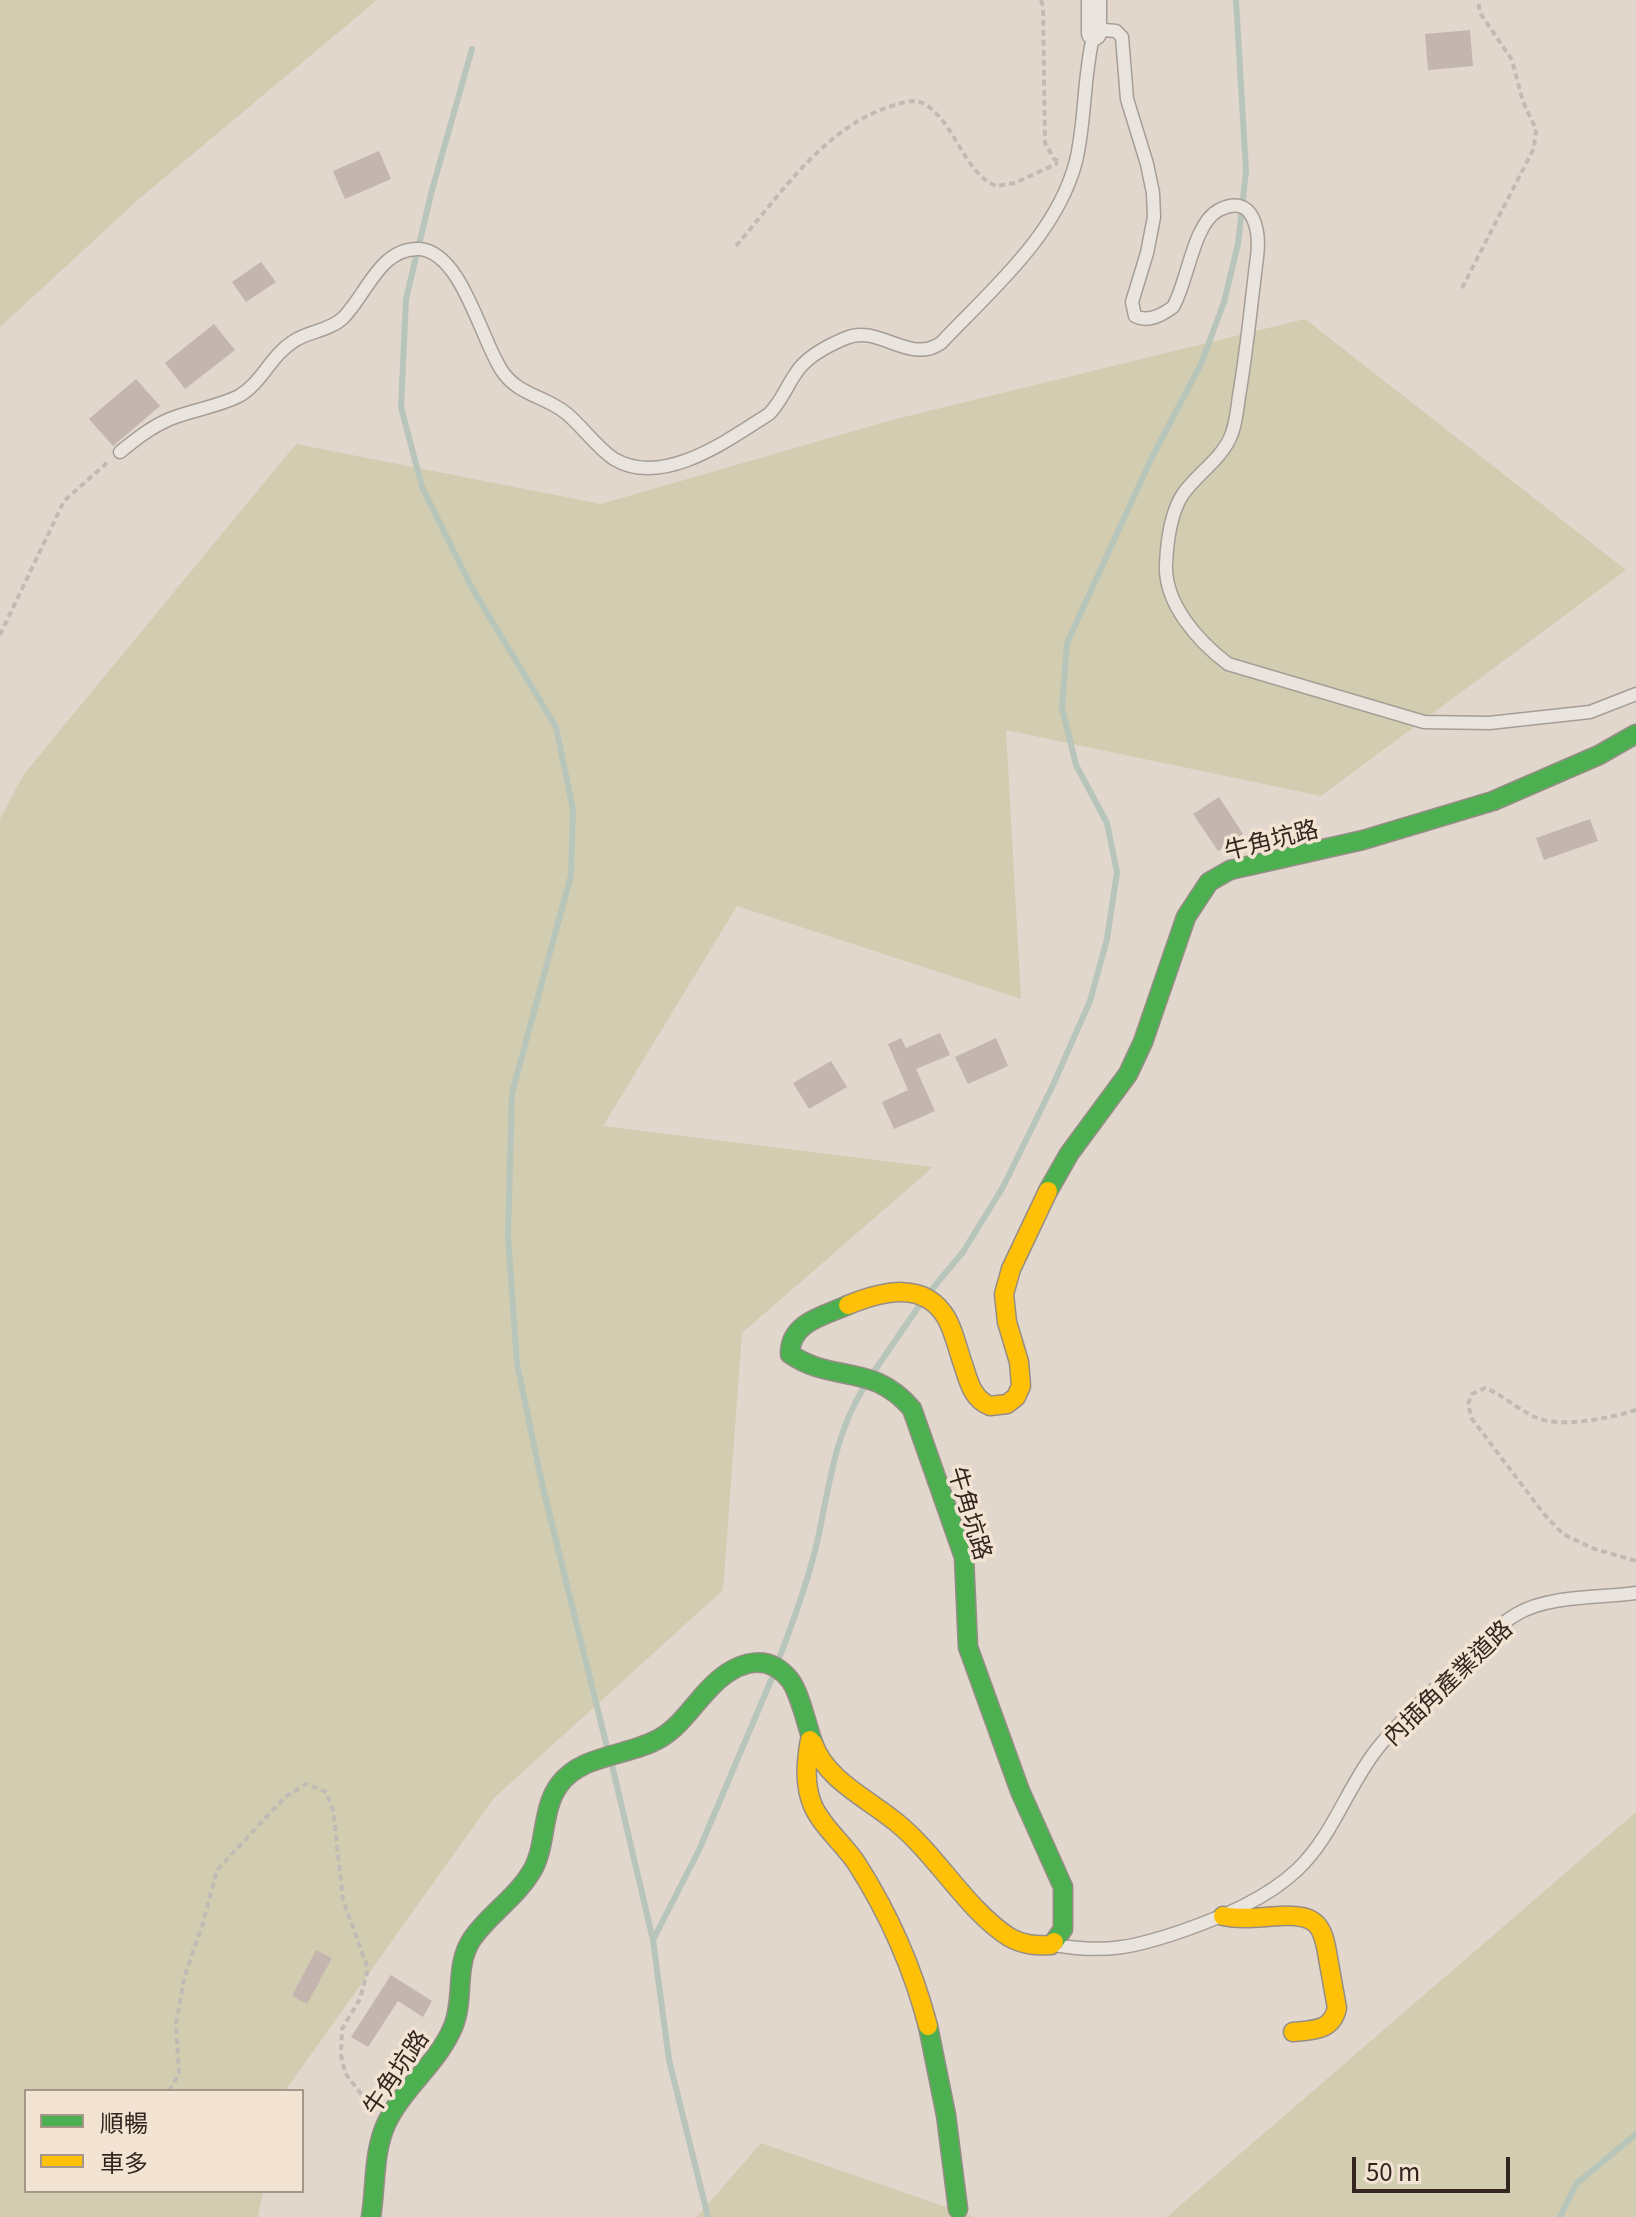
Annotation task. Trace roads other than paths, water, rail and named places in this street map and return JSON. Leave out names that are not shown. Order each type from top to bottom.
[{"type":"street","points":[[1094,0],[1094,33]]},
{"type":"street","name":"牛角坑路","points":[[371,2217],[375,2197],[375,2161],[388,2120],[455,2024],[464,1954],[471,1940],[528,1877],[538,1859],[552,1799],[560,1782],[578,1767],[664,1736],[714,1681],[728,1669],[742,1663],[768,1663],[782,1671],[791,1681],[826,1769],[899,1824],[996,1927],[1030,1947],[1051,1945],[1063,1929],[1063,1887],[1020,1791],[968,1647],[964,1557],[912,1409],[903,1395],[887,1385],[860,1375],[799,1362],[790,1354],[789,1342],[796,1331],[811,1320],[880,1293],[900,1289],[918,1292],[933,1302],[946,1317],[972,1393],[984,1404],[996,1408],[1018,1397],[1022,1383],[1006,1320],[1004,1302],[1007,1280],[1053,1178],[1117,1094],[1135,1061],[1184,925],[1198,896],[1211,880],[1230,870],[1374,838],[1535,786],[1636,734]]},
{"type":"street","points":[[811,1736],[805,1772],[814,1807],[847,1849],[908,1963],[931,2038],[945,2105],[958,2209]]},
{"type":"street","points":[[1223,1916],[1242,1921],[1302,1915],[1318,1923],[1324,1932],[1336,2017],[1332,2025],[1323,2029],[1293,2032]]},
{"type":"lane","points":[[120,452],[148,429],[172,418],[222,403],[249,389],[292,341],[327,328],[344,317],[385,262],[405,250],[424,249],[452,269],[502,371],[515,386],[567,414],[611,456],[628,466],[646,469],[697,455],[769,414],[779,404],[803,364],[843,339],[873,336],[910,350],[931,349],[941,343],[1021,258],[1062,197],[1076,161],[1094,33],[1116,31],[1122,37],[1127,99],[1153,193],[1154,217],[1132,302],[1135,316],[1149,319],[1173,307],[1204,224],[1220,209],[1231,207],[1247,210],[1257,225],[1244,373],[1231,438],[1183,495],[1174,514],[1167,548],[1165,567],[1168,586],[1190,628],[1228,664],[1424,722],[1489,723],[1590,712],[1636,694]]},
{"type":"lane","name":"內插角產業道路","points":[[1051,1945],[1116,1950],[1223,1916],[1275,1887],[1297,1870],[1320,1845],[1376,1750],[1491,1634],[1518,1613],[1537,1605],[1636,1593]]},
{"type":"waterway","points":[[933,1288],[963,1252],[1003,1187],[1090,1001],[1107,939],[1117,872],[1107,823],[1076,765],[1062,708],[1067,643],[1152,457],[1201,364],[1224,302],[1238,244],[1246,171],[1236,0]]},
{"type":"waterway","points":[[472,49],[432,190],[406,299],[401,407],[422,487],[472,588],[556,727],[573,810],[571,875],[512,1093],[508,1236],[517,1364],[543,1488],[607,1747]]},
{"type":"waterway","points":[[875,1370],[919,1306]]},
{"type":"waterway","points":[[780,1656],[810,1568],[839,1442],[863,1389]]},
{"type":"waterway","points":[[653,1940],[699,1850],[772,1678]]},
{"type":"waterway","points":[[612,1765],[653,1940],[669,2060],[708,2217]]},
{"type":"waterway","points":[[1560,2217],[1576,2184],[1636,2134]]}]
